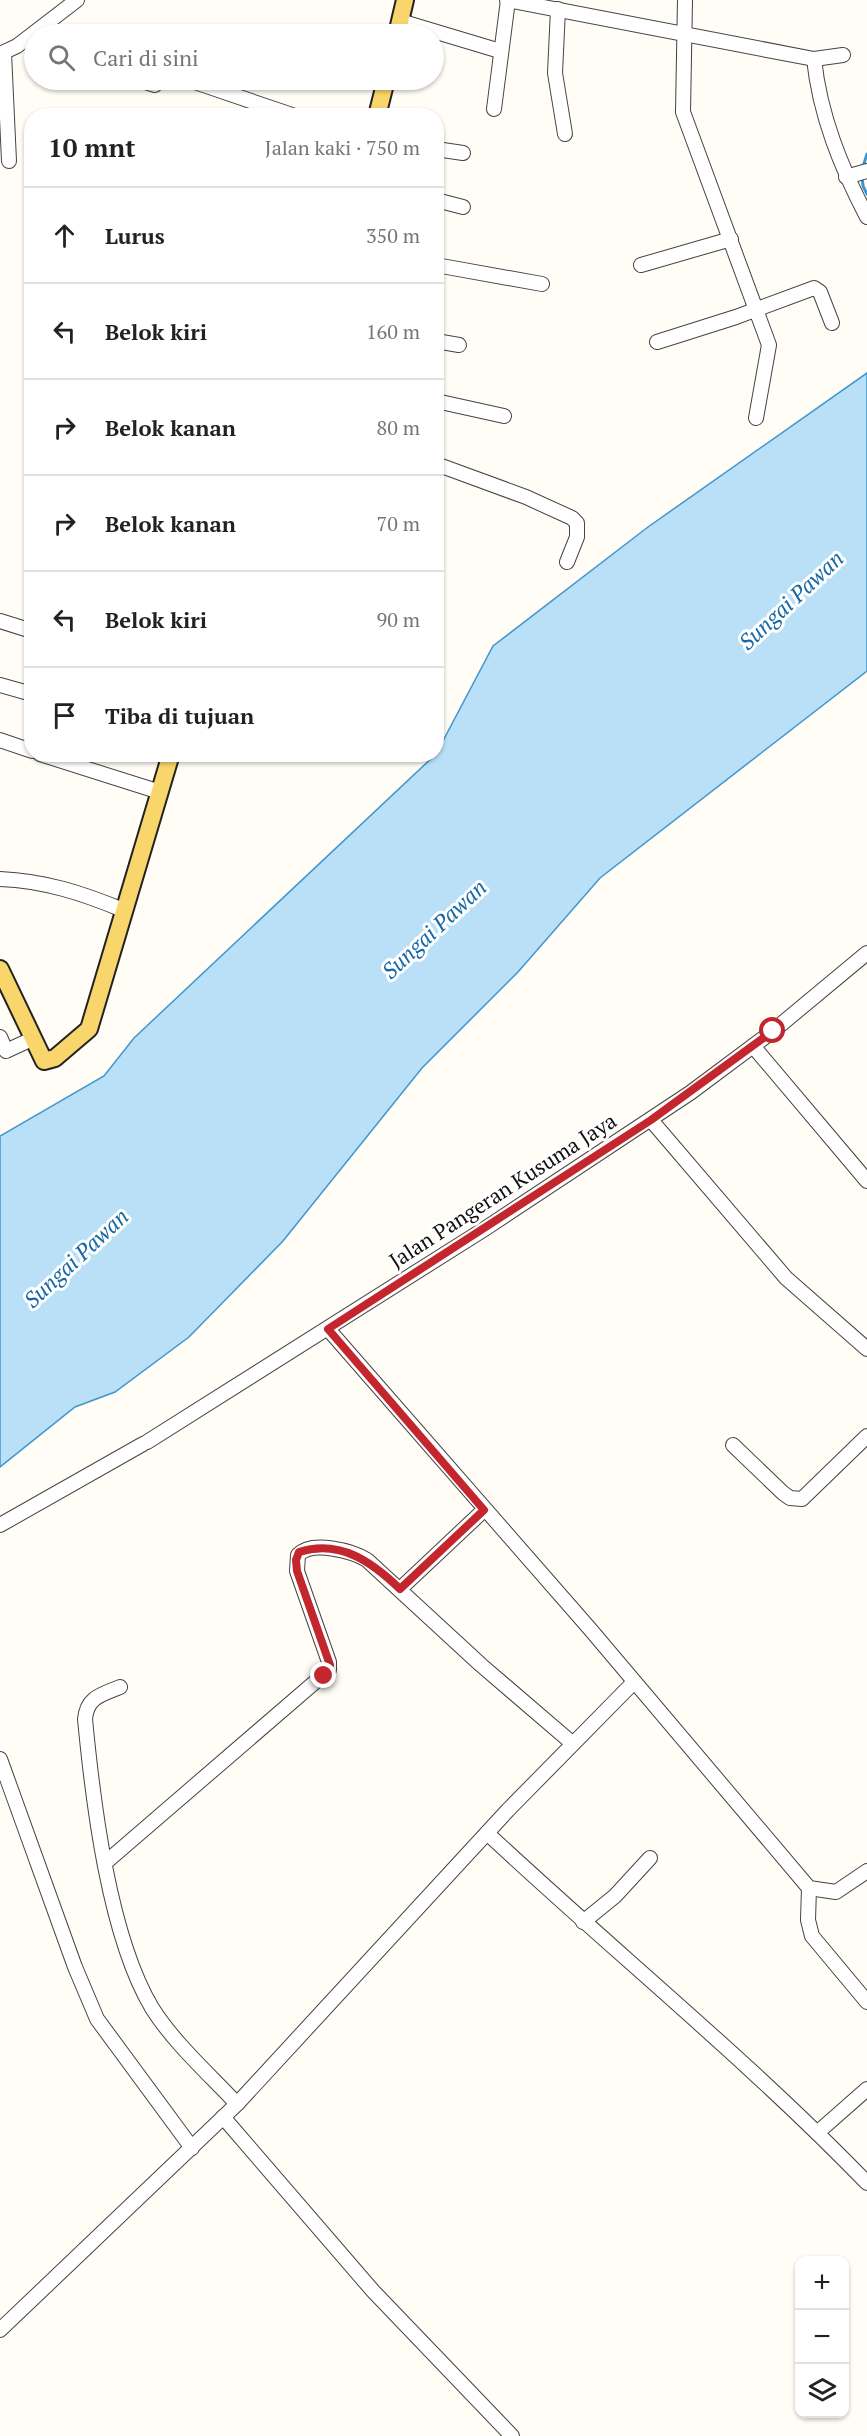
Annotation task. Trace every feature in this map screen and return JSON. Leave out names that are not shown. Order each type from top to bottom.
[{"type":"main road","points":[[399,24],[405,0]]},
{"type":"main road","points":[[379,108],[384,90]]},
{"type":"main road","points":[[0,969],[42,1059],[49,1061],[89,1029],[169,762]]},
{"type":"street","points":[[48,24],[77,0]]},
{"type":"street","points":[[494,109],[508,0],[683,36],[814,59],[843,55]]},
{"type":"street","points":[[685,0],[683,112],[767,335],[769,352],[756,418]]},
{"type":"street","points":[[558,9],[555,73],[565,134]]},
{"type":"street","points":[[444,38],[500,51]]},
{"type":"street","points":[[9,161],[2,53],[24,40]]},
{"type":"street","points":[[814,59],[818,93],[846,177],[867,218]]},
{"type":"street","points":[[218,90],[271,108]]},
{"type":"street","points":[[444,150],[463,153]]},
{"type":"street","points":[[846,177],[867,171]]},
{"type":"street","points":[[444,202],[463,207]]},
{"type":"street","points":[[641,265],[731,239]]},
{"type":"street","points":[[444,266],[542,284]]},
{"type":"street","points":[[657,342],[815,288],[820,292],[832,323]]},
{"type":"street","points":[[444,342],[459,345]]},
{"type":"street","points":[[444,403],[504,416]]},
{"type":"street","points":[[444,467],[526,497],[572,518],[577,523],[578,530],[567,562]]},
{"type":"street","points":[[0,621],[24,628]]},
{"type":"street","points":[[0,685],[24,692]]},
{"type":"street","points":[[0,740],[24,749]]},
{"type":"street","points":[[65,762],[160,792]]},
{"type":"street","points":[[0,879],[30,881],[67,888],[123,910]]},
{"type":"street","name":"Jalan Pangeran Kusuma Jaya","points":[[0,1525],[145,1443],[397,1285],[651,1120],[753,1046],[867,953]]},
{"type":"street","points":[[0,1037],[12,1049],[32,1040]]},
{"type":"street","points":[[753,1046],[867,1181]]},
{"type":"street","points":[[651,1120],[786,1278],[821,1311],[867,1348]]},
{"type":"street","points":[[328,1329],[809,1888],[836,1892],[867,1871]]},
{"type":"street","points":[[733,1445],[783,1493],[790,1498],[802,1499],[867,1436]]},
{"type":"street","points":[[400,1589],[484,1510]]},
{"type":"street","points":[[105,1863],[328,1671],[329,1662],[297,1571],[296,1560],[299,1552],[306,1550],[351,1553],[400,1589],[473,1658],[572,1743]]},
{"type":"street","points":[[0,2330],[237,2104],[487,1833],[572,1743],[634,1682]]},
{"type":"street","points":[[120,1687],[89,1702],[85,1719],[105,1863],[130,1956],[151,2006],[237,2104]]},
{"type":"street","points":[[0,1759],[75,1967],[97,2019],[192,2148]]},
{"type":"street","points":[[487,1833],[817,2133],[867,2183]]},
{"type":"street","points":[[583,1922],[615,1896],[650,1858]]},
{"type":"street","points":[[809,1888],[808,1920],[812,1936],[867,2002]]},
{"type":"street","points":[[817,2133],[867,2089]]},
{"type":"street","points":[[224,2117],[373,2291],[512,2436]]},
{"type":"water","name":"Sungai Pawan","points":[[867,373],[867,671],[600,878],[518,972],[422,1068],[283,1241],[189,1337],[115,1392],[75,1407],[0,1467],[0,1136],[104,1076],[134,1038],[427,762],[444,762],[444,739],[493,646],[648,527]]},
{"type":"waterway","points":[[863,167],[867,154]]},
{"type":"waterway","points":[[862,176],[867,194]]},
{"type":"route","points":[[324,1676],[330,1665],[297,1571],[296,1560],[299,1552],[318,1549],[357,1554],[400,1589],[484,1510],[422,1435],[328,1329],[651,1120],[773,1031]]}]
